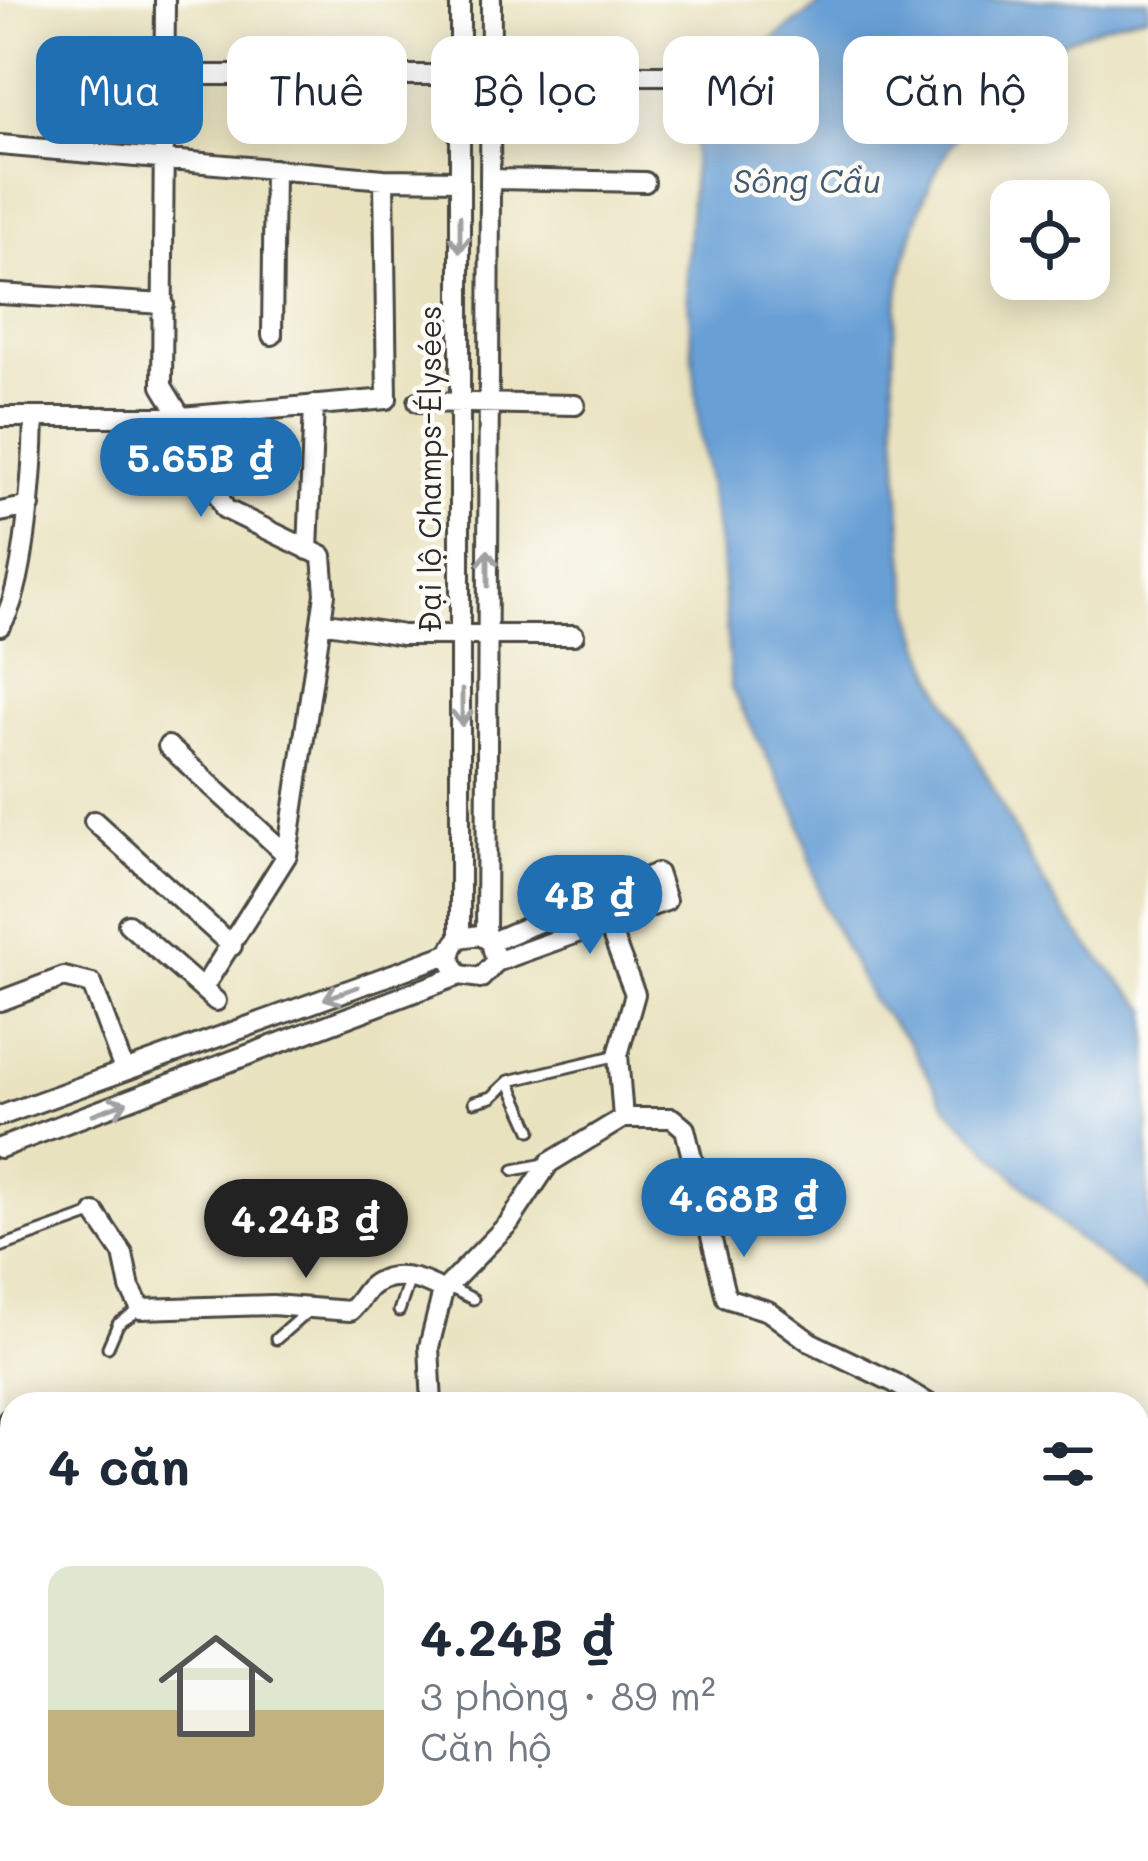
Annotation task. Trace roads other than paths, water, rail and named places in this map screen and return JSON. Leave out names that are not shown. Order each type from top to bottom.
[{"type":"street","points":[[165,0],[165,36]]},
{"type":"street","name":"Đại lộ Champs-Élysées","points":[[460,0],[460,36]]},
{"type":"street","name":"Đại lộ Champs-Élysées","points":[[491,0],[491,36]]},
{"type":"street","points":[[203,75],[431,75]]},
{"type":"street","points":[[128,924],[210,995],[232,946],[287,855],[326,594],[322,556],[225,509],[182,417],[162,386],[164,144]]},
{"type":"street","name":"Đại lộ Champs-Élysées","points":[[460,144],[462,635],[452,965],[460,975]]},
{"type":"street","name":"Đại lộ Champs-Élysées","points":[[490,144],[491,947]]},
{"type":"street","points":[[0,145],[385,178],[460,180]]},
{"type":"street","points":[[272,335],[274,169]]},
{"type":"street","points":[[0,417],[182,417],[387,399],[385,178]]},
{"type":"street","points":[[490,179],[645,182]]},
{"type":"street","points":[[0,294],[164,304]]},
{"type":"street","points":[[418,402],[575,405]]},
{"type":"street","points":[[308,550],[314,405]]},
{"type":"street","points":[[0,626],[9,610],[30,506],[34,418]]},
{"type":"street","points":[[0,512],[30,506]]},
{"type":"street","points":[[321,622],[403,634],[574,635]]},
{"type":"street","points":[[168,746],[287,855]]},
{"type":"street","points":[[94,821],[232,946]]},
{"type":"street","points":[[0,1116],[456,945],[473,934],[491,947],[608,922],[666,901],[657,873],[491,947],[482,978],[460,975],[0,1148]]},
{"type":"street","points":[[608,922],[635,994],[618,1055],[623,1118]]},
{"type":"street","points":[[0,1001],[64,977],[92,985],[124,1070]]},
{"type":"street","points":[[431,1392],[429,1347],[445,1289],[509,1223],[549,1163],[623,1118],[672,1118],[685,1129],[726,1298],[768,1311],[810,1342],[910,1392]]},
{"type":"street","points":[[95,1213],[123,1254],[133,1294],[142,1309],[272,1304],[350,1311],[378,1281],[422,1279],[445,1289]]},
{"type":"lane","points":[[474,1102],[492,1097],[509,1081],[618,1055]]},
{"type":"lane","points":[[509,1081],[531,1130]]},
{"type":"lane","points":[[514,1170],[549,1163]]},
{"type":"lane","points":[[0,1247],[95,1213]]},
{"type":"lane","points":[[399,1311],[410,1278]]},
{"type":"lane","points":[[445,1289],[473,1299]]},
{"type":"lane","points":[[108,1347],[118,1324],[142,1309]]},
{"type":"lane","points":[[276,1339],[311,1309]]},
{"type":"water","name":"Sông Cầu","points":[[826,0],[1148,0],[1148,15],[1068,42],[1068,36],[843,36],[843,144],[953,144],[922,203],[897,308],[893,366],[905,569],[930,666],[1022,844],[1071,923],[1148,1009],[1148,1293],[1066,1230],[947,1107],[908,1041],[871,999],[823,905],[798,816],[731,688],[721,555],[700,436],[686,277],[695,144],[819,144],[819,36],[777,36]]}]
